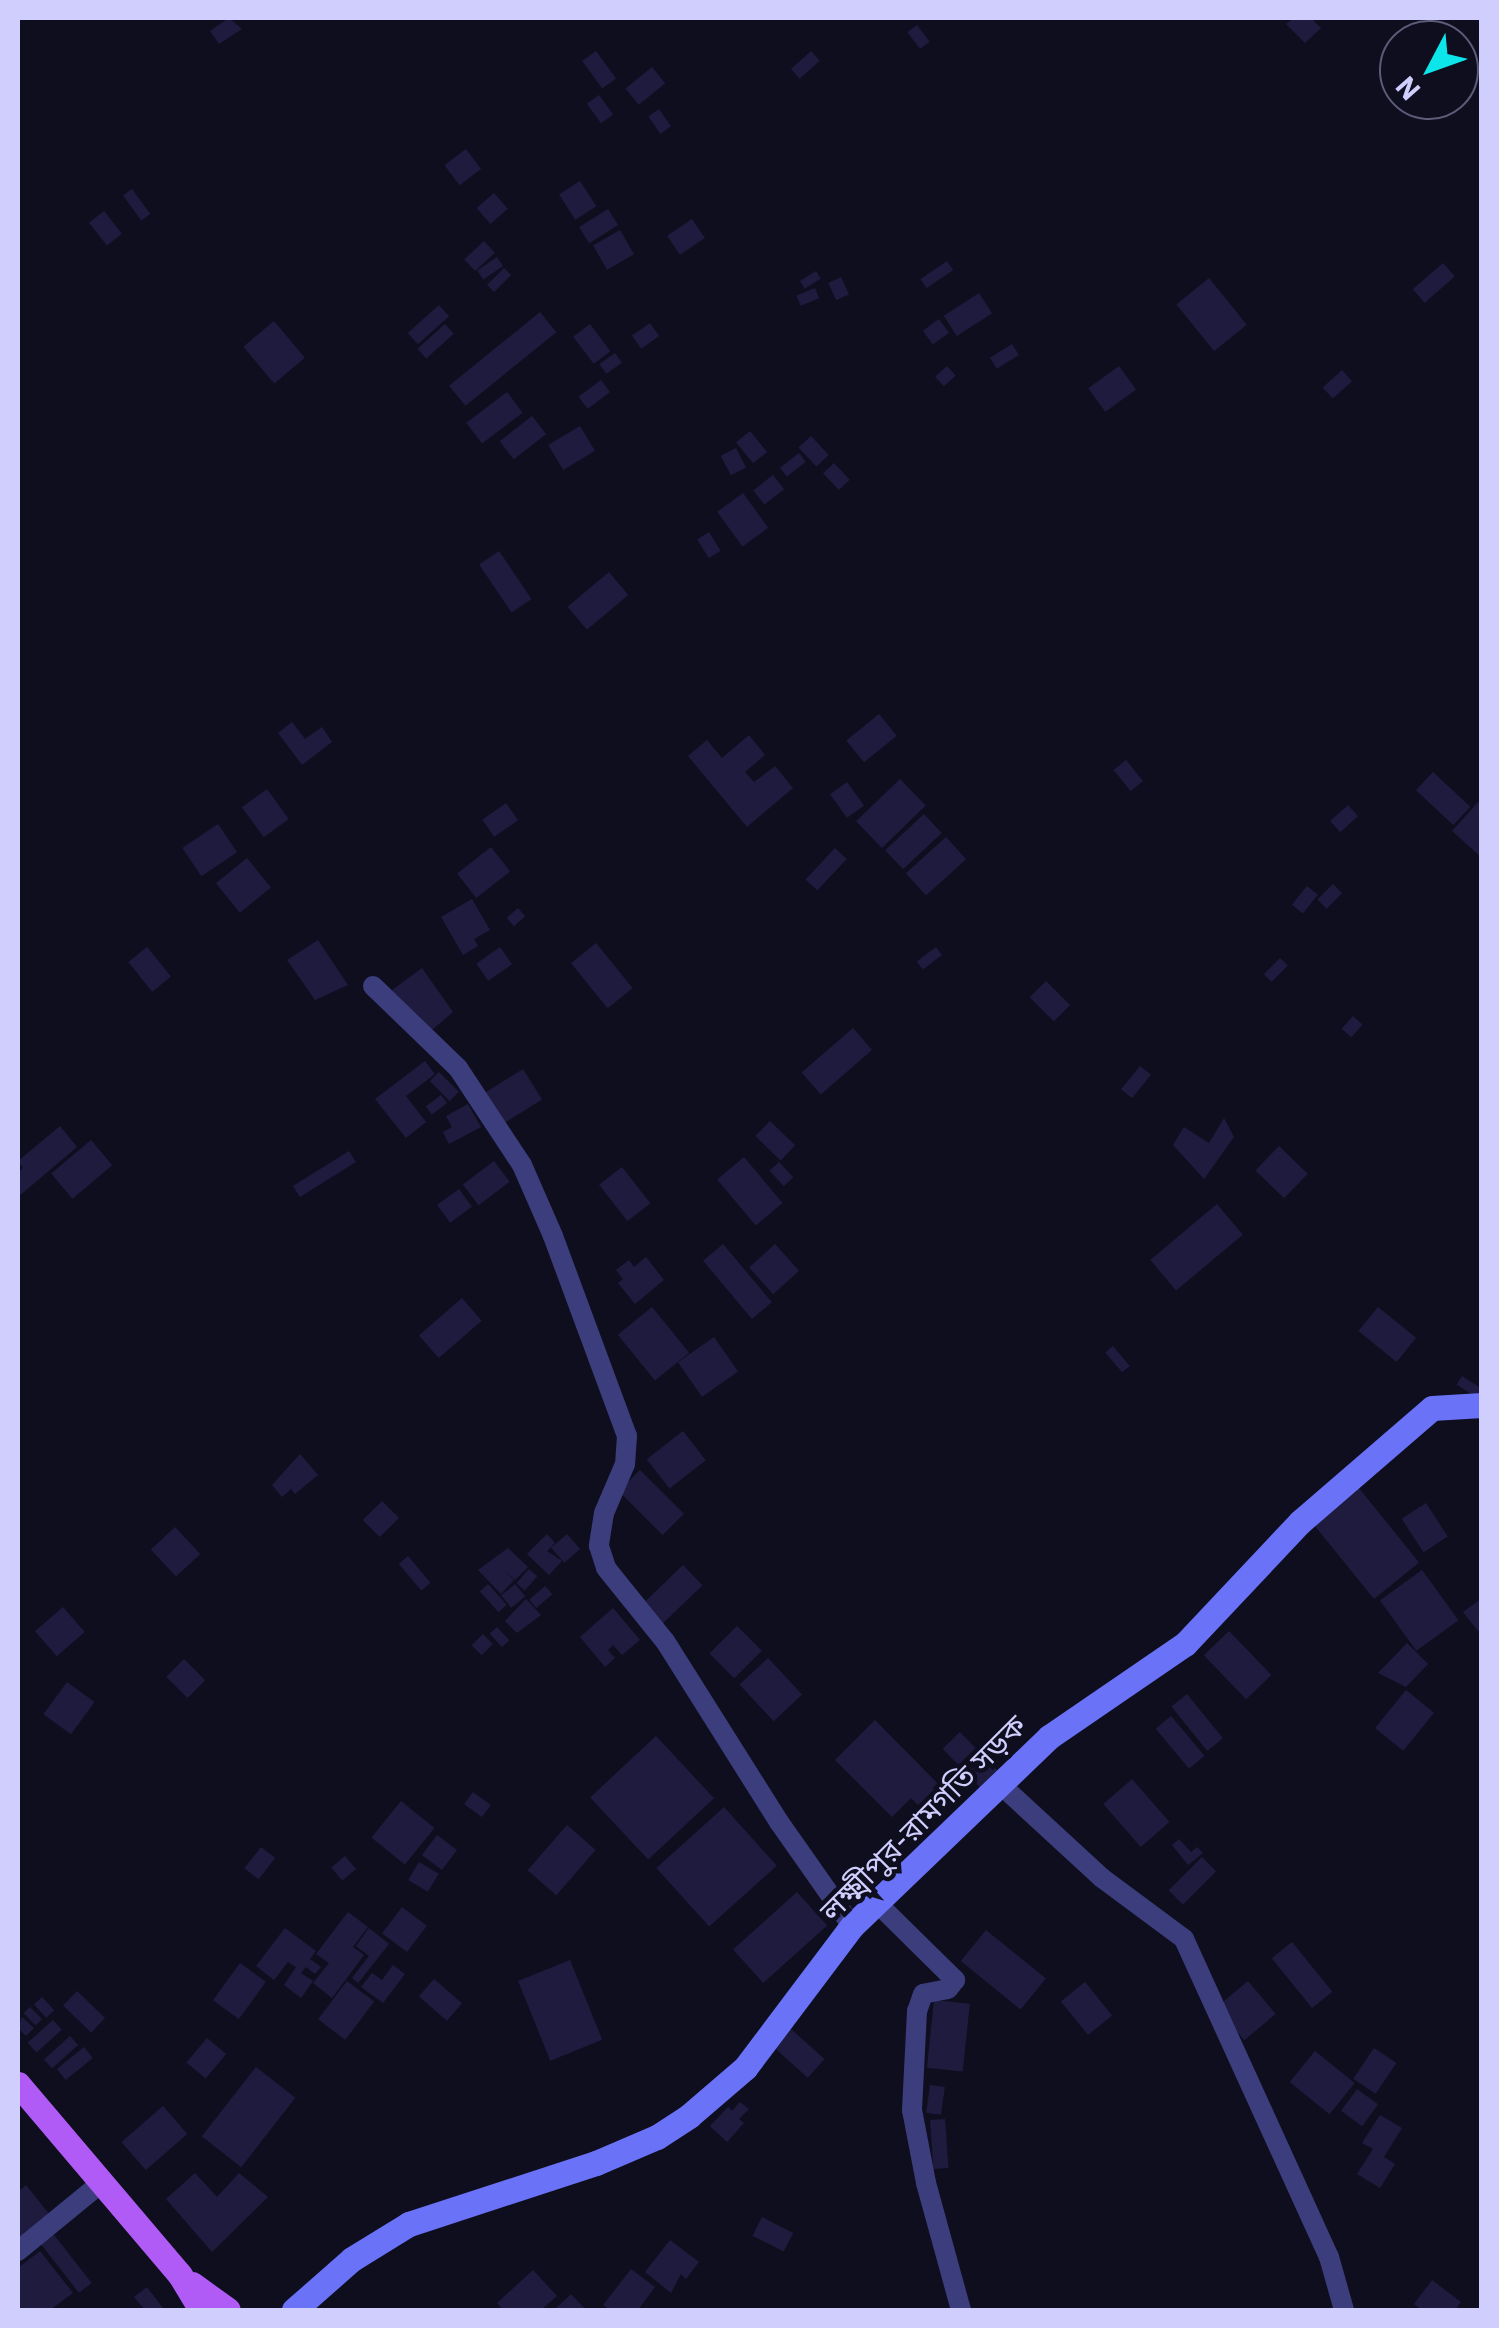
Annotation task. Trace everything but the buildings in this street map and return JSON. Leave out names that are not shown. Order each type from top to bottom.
[{"type":"main road","name":"লক্ষ্মীপুর-রামগতি সড়ক","points":[[294,2310],[352,2259],[409,2224],[596,2162],[657,2137],[689,2116],[745,2068],[852,1926],[1049,1737],[1184,1644],[1300,1522],[1432,1408],[1482,1405]]},
{"type":"main road","points":[[18,2084],[180,2276],[201,2310]]},
{"type":"main road","points":[[180,2276],[228,2310]]},
{"type":"main road","points":[[271,2310],[314,2290]]},
{"type":"street","points":[[373,986],[458,1068],[522,1165],[553,1236],[627,1436],[625,1464],[604,1513],[599,1546],[606,1568],[665,1641],[779,1822],[852,1926]]},
{"type":"street","points":[[1002,1786],[1102,1878],[1184,1940],[1329,2257],[1344,2310]]},
{"type":"street","points":[[879,1904],[955,1980],[948,1989],[923,1994],[917,2011],[912,2110],[926,2183],[962,2310]]},
{"type":"street","points":[[18,2251],[101,2183]]}]
